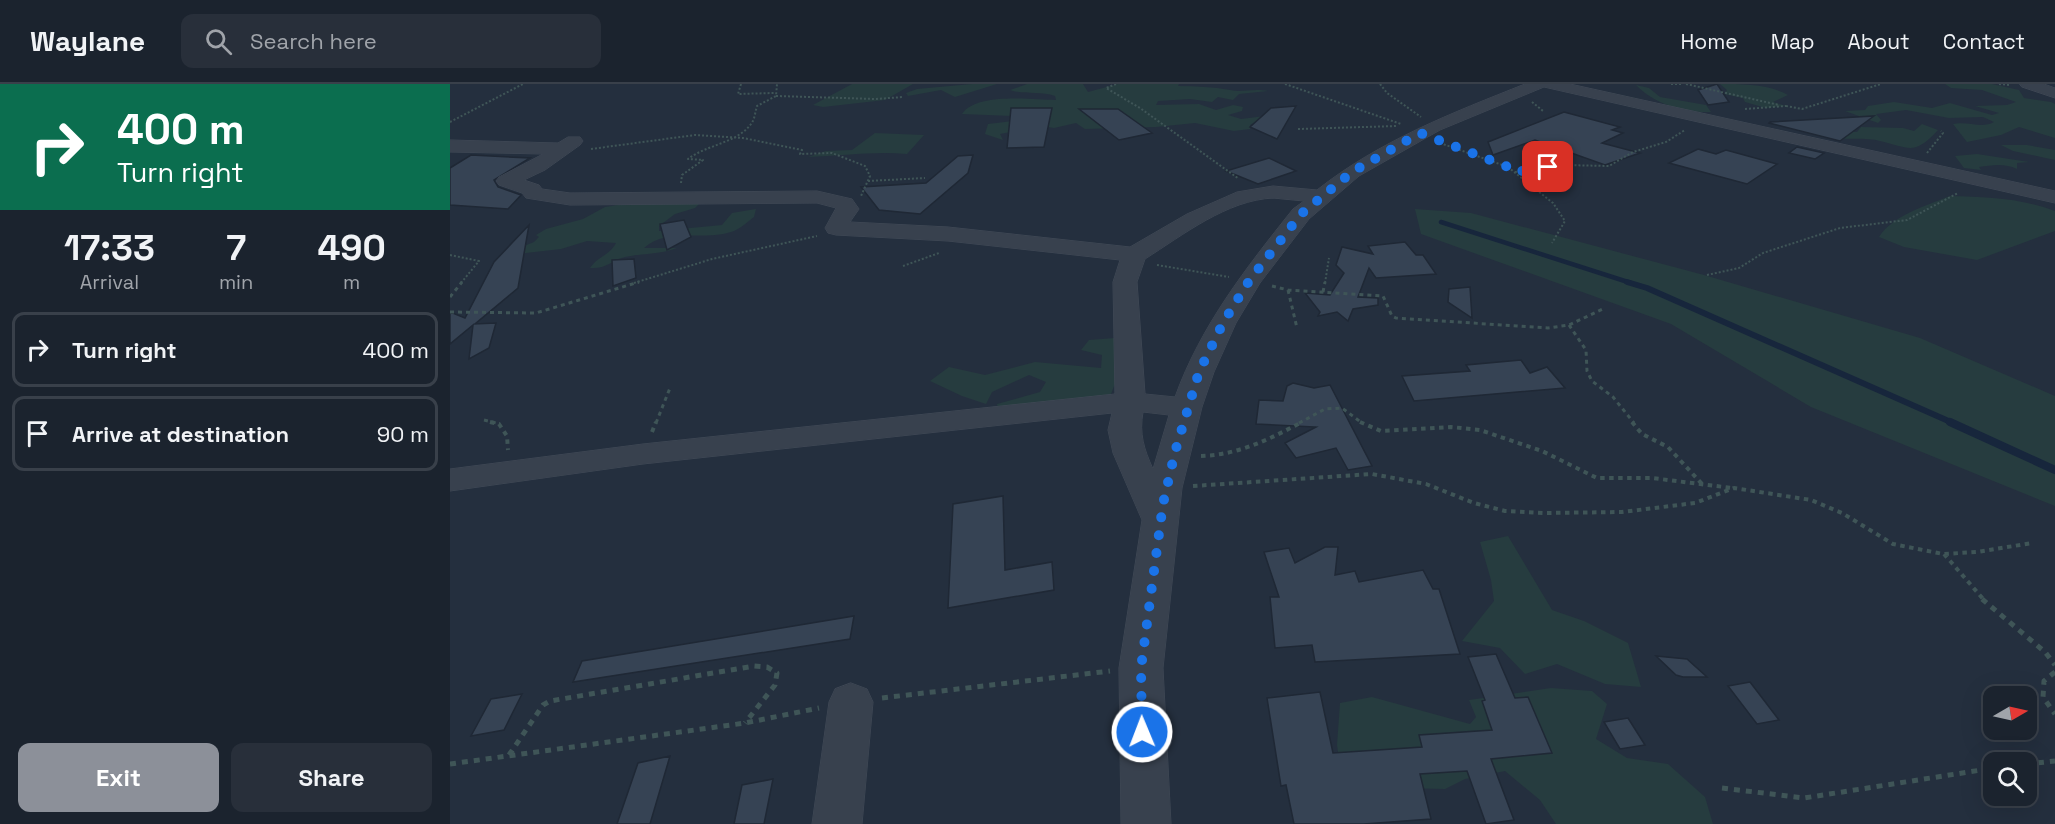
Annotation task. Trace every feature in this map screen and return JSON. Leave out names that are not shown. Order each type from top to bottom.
[{"type":"street","points":[[1146,824],[1141,668],[1163,504],[1187,407],[1199,372],[1223,323],[1249,281],[1301,214],[1352,172],[1427,130],[1539,84]]},
{"type":"street","points":[[1549,84],[1929,171],[2055,197]]},
{"type":"street","points":[[2028,84],[2055,93]]},
{"type":"street","points":[[567,145],[537,166],[506,182],[532,189],[533,194],[556,198],[817,197],[844,204],[848,208],[836,228],[927,231],[1056,244],[1133,258]]},
{"type":"street","points":[[450,146],[567,145]]},
{"type":"street","points":[[1163,504],[1129,453],[1124,430],[1130,402],[1125,282],[1133,258],[1180,226],[1257,193],[1287,193],[1319,197]]},
{"type":"street","points":[[450,480],[643,454],[1130,402],[1187,407]]},
{"type":"street","points":[[837,824],[851,702]]},
{"type":"path","points":[[450,122],[524,84]]},
{"type":"path","points":[[741,84],[738,94],[903,97]]},
{"type":"path","points":[[686,198],[681,187],[682,175],[703,160],[688,159],[706,145],[745,130],[753,121],[757,106],[775,94],[777,84]]},
{"type":"path","points":[[1116,84],[1106,88],[1126,98],[1257,193]]},
{"type":"path","points":[[1285,84],[1406,125],[1298,129]]},
{"type":"path","points":[[1380,84],[1427,130],[1508,167],[1553,203],[1565,221],[1552,243]]},
{"type":"path","points":[[1671,84],[1681,84]]},
{"type":"path","points":[[1686,84],[1802,109],[1881,84]]},
{"type":"path","points":[[1515,172],[1561,165],[1614,165],[1633,152],[1666,142],[1702,119],[1746,109],[1786,106]]},
{"type":"path","points":[[1929,171],[1928,149],[1943,132],[1941,131]]},
{"type":"path","points":[[567,145],[623,147],[696,135],[782,144],[802,150],[800,154],[832,153],[865,166],[870,176],[860,197],[848,208]]},
{"type":"path","points":[[868,181],[925,177]]},
{"type":"path","points":[[1707,275],[1739,268],[1763,252],[1840,228],[1907,220],[1976,181]]},
{"type":"path","points":[[450,312],[536,313],[712,259],[820,235],[836,228]]},
{"type":"path","points":[[450,255],[479,261],[457,290],[450,295]]},
{"type":"path","points":[[1133,258],[1288,290],[1383,296],[1392,316],[1396,318],[1548,328],[1569,325],[1605,308]]},
{"type":"path","points":[[1323,292],[1329,258]]},
{"type":"path","points":[[1288,290],[1296,328]]},
{"type":"path","points":[[1569,325],[1586,350],[1587,371],[1592,381],[1613,397],[1642,434],[1668,447],[1703,485]]},
{"type":"path","points":[[643,454],[670,388]]},
{"type":"path","points":[[1175,452],[1215,456],[1268,439],[1325,409],[1335,407],[1350,413],[1373,430],[1451,427],[1480,430],[1542,451],[1598,478],[1652,478],[1742,489]]},
{"type":"path","points":[[484,420],[499,424],[507,436],[509,453],[502,473]]},
{"type":"path","points":[[1163,504],[1230,482],[1371,474],[1426,484],[1474,503],[1505,511],[1543,513],[1622,512],[1695,503],[1734,488],[1811,500],[1842,513],[1893,544],[1943,554],[1977,552],[2032,543]]},
{"type":"path","points":[[1943,554],[1990,608],[2045,652],[2055,665]]},
{"type":"path","points":[[509,755],[543,705],[550,701],[754,666],[773,669],[777,673],[775,685],[745,723]]},
{"type":"path","points":[[450,764],[745,723],[851,702],[1141,668]]},
{"type":"path","points":[[2055,672],[2044,681],[2043,697],[2055,714]]},
{"type":"path","points":[[2037,763],[2055,761]]},
{"type":"path","points":[[1722,788],[1804,798],[1983,770]]},
{"type":"green space","points":[[852,84],[913,84],[885,100],[823,107],[813,105]]},
{"type":"green space","points":[[997,84],[955,97],[941,90],[908,96],[906,93],[917,89]]},
{"type":"green space","points":[[1027,84],[1083,84],[1088,92],[1118,84],[1179,84],[1178,86],[1211,87],[1234,91],[1268,91],[1239,94],[1233,100],[1218,97],[1212,102],[1190,99],[1158,101],[1156,105],[1199,104],[1216,110],[1233,105],[1243,107],[1242,111],[1228,115],[1241,119],[1265,116],[1250,125],[1250,129],[1234,131],[1195,123],[1156,127],[1085,129],[1076,123],[1054,128],[1029,124],[1020,130],[1000,134],[1003,140],[985,134],[988,124],[1013,121],[1012,116],[962,114],[969,107],[992,100],[1056,100],[1055,96],[1010,90]]},
{"type":"green space","points":[[1720,84],[1747,85],[1780,91],[1788,95],[1773,102],[1786,106],[1766,108],[1745,102],[1743,98],[1724,94],[1727,90]]},
{"type":"green space","points":[[1945,84],[1992,84],[2019,90],[2024,98],[2051,102],[2055,104],[2055,138],[2019,127],[2001,135],[1967,142],[1953,124],[1985,125],[1994,122],[1983,117],[1949,118],[1906,110],[1876,114],[1881,120],[1878,123],[1845,111],[1865,110],[1868,106],[1894,102],[1932,108],[1950,103],[1992,115],[1999,113],[1975,106],[2007,105],[2016,102],[1982,90],[1951,88]]},
{"type":"green space","points":[[1636,85],[1649,88],[1660,97],[1706,105],[1711,112],[1690,111],[1670,106],[1643,92]]},
{"type":"green space","points":[[1922,124],[1938,130],[1923,144],[1911,148],[1875,140],[1833,138],[1838,132],[1857,132],[1861,127],[1903,128],[1914,131]]},
{"type":"green space","points":[[875,133],[924,135],[907,154],[870,153],[808,157],[826,151],[852,150]]},
{"type":"green space","points":[[2001,145],[2027,145],[2055,150],[2055,160],[2013,151]]},
{"type":"green space","points":[[1977,154],[2029,162],[2017,163],[2017,169],[1998,165],[1979,167],[1981,170],[1964,168],[1955,156]]},
{"type":"green space","points":[[1950,196],[2016,201],[2055,211],[2055,231],[1977,260],[1904,247],[1879,237],[1885,229],[1901,217]]},
{"type":"green space","points":[[701,202],[695,208],[675,214],[659,226],[659,231],[722,225],[732,213],[756,209],[754,217],[734,231],[663,238],[644,248],[677,248],[625,257],[601,267],[590,268],[616,243],[587,241],[561,249],[499,256],[534,242],[539,237],[536,235],[546,229],[583,219],[605,207],[630,203]]},
{"type":"green space","points":[[1415,209],[1471,213],[1704,275],[1920,338],[2055,396],[2055,506],[1811,407],[1671,324],[1421,234]]},
{"type":"green space","points":[[1115,338],[1120,371],[1111,394],[1073,403],[998,412],[997,404],[1040,392],[1046,382],[1029,375],[992,392],[986,404],[930,381],[949,367],[985,375],[1035,362],[1101,368],[1102,355],[1081,350],[1089,340]]},
{"type":"green space","points":[[1508,536],[1552,610],[1584,621],[1628,643],[1641,687],[1605,684],[1557,664],[1525,674],[1500,648],[1462,641],[1494,601],[1491,580],[1480,542]]},
{"type":"green space","points":[[1551,688],[1592,691],[1607,704],[1596,739],[1627,758],[1668,764],[1705,797],[1713,824],[1556,824],[1540,800],[1505,771],[1465,779],[1445,789],[1354,787],[1342,778],[1337,745],[1340,703],[1372,697],[1470,724],[1476,717],[1469,700]]},
{"type":"building","points":[[1717,84],[1729,102],[1708,105],[1698,90]]},
{"type":"building","points":[[1296,106],[1277,139],[1250,127],[1271,108]]},
{"type":"building","points":[[1011,108],[1052,108],[1044,147],[1007,148]]},
{"type":"building","points":[[1079,109],[1118,109],[1152,133],[1119,140]]},
{"type":"building","points":[[1564,112],[1620,127],[1612,130],[1623,133],[1602,143],[1640,153],[1605,165],[1535,140],[1493,155],[1488,142]]},
{"type":"building","points":[[1874,116],[1840,141],[1769,123],[1770,122]]},
{"type":"building","points":[[1797,147],[1824,153],[1815,159],[1789,153]]},
{"type":"building","points":[[1698,149],[1716,154],[1726,150],[1777,164],[1747,184],[1669,163]]},
{"type":"building","points":[[471,155],[530,158],[494,180],[498,187],[521,195],[508,209],[450,205],[450,168]]},
{"type":"building","points":[[973,155],[968,173],[920,214],[879,210],[861,187],[926,183],[958,156]]},
{"type":"building","points":[[1269,158],[1296,171],[1258,184],[1226,171]]},
{"type":"building","points":[[684,220],[691,237],[667,250],[660,224]]},
{"type":"building","points":[[529,225],[518,288],[475,324],[496,323],[489,348],[469,359],[473,325],[450,344],[450,312],[465,318],[494,262]]},
{"type":"building","points":[[1405,242],[1416,255],[1423,255],[1436,274],[1376,278],[1369,268],[1358,297],[1378,298],[1378,305],[1353,309],[1348,321],[1337,312],[1318,316],[1320,312],[1305,293],[1330,295],[1344,273],[1336,265],[1342,247],[1373,254],[1368,246]]},
{"type":"building","points":[[634,259],[636,278],[613,286],[612,260]]},
{"type":"building","points":[[1470,287],[1472,318],[1448,302],[1449,289]]},
{"type":"building","points":[[1521,360],[1530,373],[1547,367],[1565,388],[1414,401],[1402,376],[1470,371],[1466,365]]},
{"type":"building","points":[[1293,383],[1314,388],[1330,385],[1372,466],[1348,470],[1336,448],[1296,458],[1285,443],[1316,427],[1256,424],[1259,400],[1283,401],[1287,386]]},
{"type":"building","points":[[1003,496],[1005,570],[1052,562],[1054,590],[948,608],[953,504]]},
{"type":"building","points":[[1325,547],[1338,547],[1335,575],[1355,571],[1359,582],[1423,570],[1433,589],[1439,589],[1460,654],[1315,662],[1312,645],[1275,648],[1270,597],[1279,597],[1264,552],[1289,548],[1295,563]]},
{"type":"building","points":[[854,616],[850,639],[573,682],[582,661]]},
{"type":"building","points":[[1496,654],[1515,698],[1528,697],[1552,753],[1491,759],[1514,820],[1486,824],[1467,771],[1420,774],[1431,819],[1364,824],[1294,824],[1286,785],[1281,786],[1267,698],[1320,692],[1333,753],[1422,747],[1419,735],[1492,730],[1482,701],[1485,700],[1468,657]]},
{"type":"building","points":[[1656,656],[1687,659],[1707,677],[1676,675]]},
{"type":"building","points":[[1750,682],[1779,720],[1757,724],[1728,686]]},
{"type":"building","points":[[522,694],[504,730],[471,736],[491,699]]},
{"type":"building","points":[[1628,718],[1645,745],[1620,749],[1604,722]]},
{"type":"building","points":[[670,756],[650,824],[617,824],[638,763]]},
{"type":"building","points":[[773,779],[764,824],[734,824],[742,785]]},
{"type":"waterway","points":[[1441,222],[1631,283]]},
{"type":"waterway","points":[[1627,282],[1647,288],[1953,423]]},
{"type":"waterway","points":[[1950,422],[2055,470]]},
{"type":"route","points":[[1142,732],[1141,668],[1165,488],[1199,372],[1223,323],[1249,281],[1301,214],[1319,197],[1352,172],[1420,133],[1508,167],[1515,172],[1548,167]]}]
